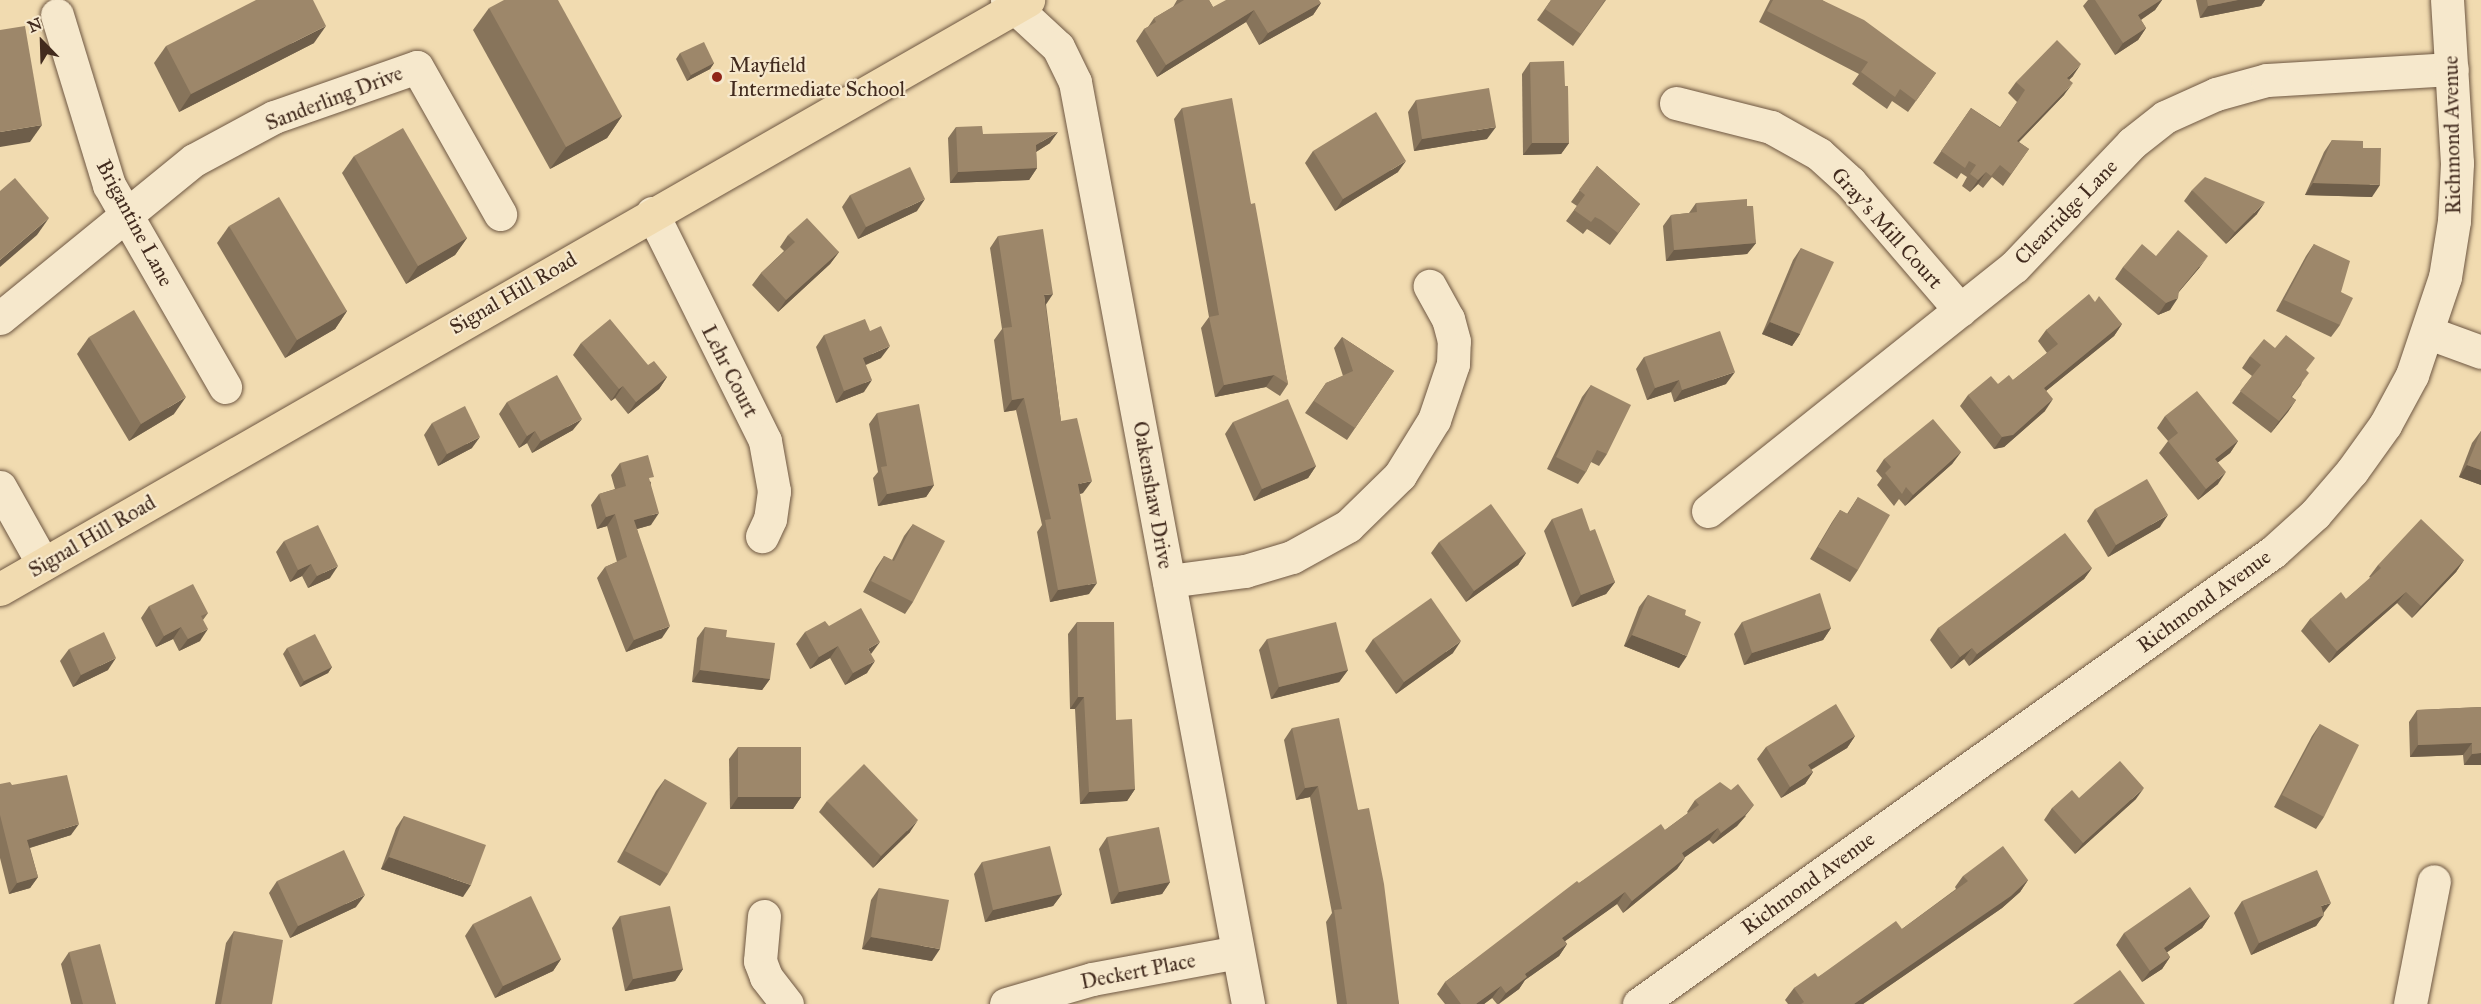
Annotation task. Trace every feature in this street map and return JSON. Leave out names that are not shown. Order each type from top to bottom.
[{"type":"main road","name":"Signal Hill Road","points":[[0,589],[1017,3]]},
{"type":"street","name":"Richmond Avenue","points":[[1639,1004],[2273,552],[2315,514],[2359,462],[2385,425],[2430,333],[2445,278],[2454,220],[2457,163],[2447,0]]},
{"type":"street","name":"Oakenshaw Drive","points":[[1017,3],[1059,47],[1075,82],[1248,1004]]},
{"type":"street","name":"Brigantine Lane","points":[[57,15],[98,158],[225,387]]},
{"type":"street","name":"Sanderling Drive","points":[[0,318],[126,211],[194,160],[274,117],[417,66],[500,214]]},
{"type":"street","name":"Clearridge Lane","points":[[1708,511],[1960,310],[2045,239],[2132,143],[2187,105],[2267,80],[2452,69]]},
{"type":"street","name":"Gray's Mill Court","points":[[1676,103],[1771,127],[1819,154],[1850,182],[1960,310]]},
{"type":"street","name":"Lehr Court","points":[[651,213],[765,441],[774,491],[770,519],[762,536]]},
{"type":"street","points":[[1169,582],[1245,571],[1292,557],[1348,526],[1401,475],[1434,420],[1453,364],[1454,341],[1448,319],[1430,285]]},
{"type":"street","points":[[2430,333],[2481,352]]},
{"type":"street","points":[[0,487],[43,564]]},
{"type":"street","points":[[2410,1004],[2433,880]]},
{"type":"street","points":[[764,916],[760,961],[766,977],[787,1004]]},
{"type":"street","name":"Deckert Place","points":[[1006,1004],[1092,979],[1237,952]]},
{"type":"building","points":[[256,0],[313,0],[326,26],[191,94],[166,46]]},
{"type":"building","points":[[504,0],[558,0],[622,116],[566,147],[489,8]]},
{"type":"building","points":[[1184,0],[1209,0],[1213,7],[1226,0],[1319,0],[1321,3],[1268,33],[1254,10],[1166,65],[1144,29],[1156,22],[1154,18]]},
{"type":"building","points":[[1551,0],[1605,0],[1581,34],[1545,9]]},
{"type":"building","points":[[1773,0],[1822,0],[1864,20],[1936,73],[1916,101],[1900,89],[1895,97],[1861,72],[1868,62],[1767,11]]},
{"type":"building","points":[[2095,0],[2161,0],[2138,15],[2146,28],[2123,43]]},
{"type":"building","points":[[2207,0],[2238,0],[2208,6]]},
{"type":"building","points":[[25,26],[42,125],[0,132],[0,30]]},
{"type":"building","points":[[2057,40],[2081,64],[2067,78],[2073,83],[2017,141],[2029,149],[2011,174],[2000,165],[1991,176],[1986,172],[1978,180],[1970,174],[1976,165],[1969,161],[1965,168],[1941,151],[1971,108],[2000,128],[2025,90],[2016,82]]},
{"type":"building","points":[[704,42],[714,63],[691,75],[680,53]]},
{"type":"building","points":[[1564,61],[1565,86],[1568,86],[1569,143],[1532,143],[1530,62]]},
{"type":"building","points":[[1489,88],[1496,127],[1422,139],[1416,100]]},
{"type":"building","points":[[1232,98],[1251,204],[1255,203],[1288,384],[1274,375],[1224,385],[1209,317],[1219,315],[1182,108]]},
{"type":"building","points":[[1376,112],[1406,161],[1343,199],[1313,151]]},
{"type":"building","points":[[982,126],[983,134],[1058,132],[1036,145],[1037,168],[958,172],[956,127]]},
{"type":"building","points":[[403,128],[467,238],[418,266],[354,156]]},
{"type":"building","points":[[2332,140],[2363,141],[2363,148],[2381,148],[2380,185],[2313,183]]},
{"type":"building","points":[[1597,166],[1640,204],[1618,233],[1601,220],[1595,217],[1591,222],[1574,210],[1585,195],[1579,190]]},
{"type":"building","points":[[910,167],[925,199],[866,227],[850,195]]},
{"type":"building","points":[[2205,177],[2265,202],[2235,232],[2192,190]]},
{"type":"building","points":[[15,178],[49,218],[0,260],[0,191]]},
{"type":"building","points":[[279,197],[347,311],[297,340],[229,226]]},
{"type":"building","points":[[1747,199],[1747,206],[1753,206],[1756,243],[1674,250],[1671,215],[1697,212],[1696,203]]},
{"type":"building","points":[[807,218],[839,252],[786,300],[761,273],[795,242],[788,235]]},
{"type":"building","points":[[1043,229],[1053,294],[1044,295],[1061,421],[1077,418],[1092,481],[1078,484],[1097,583],[1058,590],[1045,520],[1051,519],[1024,398],[1012,400],[1003,328],[1012,327],[998,236]]},
{"type":"building","points":[[2178,230],[2208,256],[2179,291],[2178,298],[2166,303],[2123,267],[2142,244],[2156,256]]},
{"type":"building","points":[[2314,244],[2350,261],[2341,292],[2353,298],[2340,325],[2284,300]]},
{"type":"building","points":[[1801,248],[1834,262],[1800,334],[1770,322]]},
{"type":"building","points":[[2089,294],[2095,302],[2099,296],[2122,324],[2044,388],[2053,399],[2013,435],[2002,437],[1968,395],[1991,376],[1998,384],[2009,375],[2013,380],[2058,344],[2046,330]]},
{"type":"building","points":[[134,310],[186,397],[141,424],[89,337]]},
{"type":"building","points":[[610,319],[648,365],[654,361],[667,377],[636,402],[623,386],[619,389],[581,343]]},
{"type":"building","points":[[865,319],[870,331],[881,326],[890,346],[863,358],[872,380],[844,391],[824,335]]},
{"type":"building","points":[[1720,331],[1735,372],[1682,390],[1679,380],[1655,388],[1644,357]]},
{"type":"building","points":[[2286,335],[2315,358],[2306,370],[2309,373],[2291,397],[2296,400],[2279,421],[2240,391],[2261,365],[2250,356],[2264,339],[2275,348]]},
{"type":"building","points":[[1342,337],[1394,371],[1355,428],[1314,401],[1326,383],[1353,371]]},
{"type":"building","points":[[557,375],[582,419],[541,441],[535,431],[527,436],[507,402]]},
{"type":"building","points":[[1591,385],[1631,405],[1607,454],[1597,450],[1586,472],[1556,457]]},
{"type":"building","points":[[2197,391],[2238,441],[2215,459],[2226,472],[2206,489],[2168,441],[2178,433],[2165,416]]},
{"type":"building","points":[[1288,399],[1316,466],[1262,489],[1233,422]]},
{"type":"building","points":[[919,404],[934,485],[887,494],[881,467],[887,466],[877,413]]},
{"type":"building","points":[[465,406],[480,437],[447,454],[432,423]]},
{"type":"building","points":[[1933,419],[1961,452],[1913,495],[1906,487],[1902,494],[1885,473],[1891,467],[1884,459]]},
{"type":"building","points":[[2481,431],[2481,470],[2467,465]]},
{"type":"building","points":[[648,455],[654,477],[649,478],[659,513],[634,520],[670,626],[634,640],[605,567],[627,557],[615,514],[606,517],[599,494],[626,486],[620,463]]},
{"type":"building","points":[[2147,479],[2168,515],[2116,545],[2095,509]]},
{"type":"building","points":[[1858,497],[1890,515],[1858,570],[1818,547],[1840,510],[1848,514]]},
{"type":"building","points":[[1491,504],[1526,553],[1474,591],[1439,542]]},
{"type":"building","points":[[1582,508],[1590,531],[1595,529],[1615,582],[1581,595],[1552,519]]},
{"type":"building","points":[[2421,519],[2464,560],[2421,606],[2406,592],[2337,651],[2310,619],[2341,592],[2346,599],[2381,568],[2378,565]]},
{"type":"building","points":[[913,524],[945,541],[913,602],[871,581],[884,556],[894,561]]},
{"type":"building","points":[[318,525],[338,566],[317,576],[311,564],[298,570],[284,541]]},
{"type":"building","points":[[2065,533],[2092,568],[1977,654],[1972,648],[1960,657],[1938,628]]},
{"type":"building","points":[[193,584],[208,613],[201,616],[208,629],[188,639],[181,627],[164,636],[149,606]]},
{"type":"building","points":[[1820,593],[1831,628],[1752,653],[1742,622]]},
{"type":"building","points":[[1648,595],[1686,610],[1685,615],[1701,622],[1687,656],[1632,635]]},
{"type":"building","points":[[1431,598],[1461,641],[1404,682],[1373,639]]},
{"type":"building","points":[[861,608],[880,642],[868,649],[875,661],[853,673],[838,646],[819,657],[805,632],[825,621],[829,626]]},
{"type":"building","points":[[1077,622],[1114,622],[1116,720],[1132,719],[1135,789],[1089,792],[1084,697],[1078,697]]},
{"type":"building","points":[[1336,622],[1348,670],[1279,687],[1267,639]]},
{"type":"building","points":[[705,627],[727,630],[726,637],[775,643],[770,679],[700,670]]},
{"type":"building","points":[[104,632],[116,658],[81,675],[69,649]]},
{"type":"building","points":[[315,634],[332,667],[304,681],[287,648]]},
{"type":"building","points":[[1836,704],[1855,736],[1808,765],[1813,772],[1790,787],[1766,747]]},
{"type":"building","points":[[2481,707],[2481,753],[2472,754],[2472,743],[2418,745],[2417,710]]},
{"type":"building","points":[[1339,718],[1358,810],[1369,808],[1384,884],[1399,1004],[1347,1004],[1334,910],[1342,909],[1318,786],[1305,788],[1292,728]]},
{"type":"building","points":[[2320,724],[2359,745],[2324,817],[2282,795]]},
{"type":"building","points":[[738,747],[801,747],[801,797],[738,797]]},
{"type":"building","points":[[2120,761],[2144,788],[2083,843],[2052,808],[2072,790],[2079,798]]},
{"type":"building","points":[[864,764],[918,820],[881,856],[827,801]]},
{"type":"building","points":[[67,775],[79,824],[27,840],[38,877],[17,883],[0,815],[0,784],[10,782],[12,785]]},
{"type":"building","points":[[665,779],[707,803],[668,874],[625,851]]},
{"type":"building","points":[[1720,782],[1731,790],[1738,784],[1754,805],[1745,815],[1721,833],[1718,828],[1682,853],[1685,858],[1632,901],[1625,892],[1562,938],[1567,944],[1525,974],[1527,977],[1506,993],[1501,986],[1476,1004],[1461,1004],[1445,982],[1577,881],[1579,883],[1661,824],[1665,830],[1699,805],[1695,800]]},
{"type":"building","points":[[404,816],[486,845],[471,885],[389,857]]},
{"type":"building","points":[[1159,827],[1170,882],[1119,892],[1107,837]]},
{"type":"building","points":[[1050,846],[1062,894],[993,910],[982,862]]},
{"type":"building","points":[[2003,846],[2028,880],[2011,896],[1854,1004],[1801,1004],[1804,1002],[1794,988],[1815,973],[1818,977],[1896,921],[1902,929],[1968,881],[1963,876]]},
{"type":"building","points":[[344,850],[365,895],[298,926],[277,881]]},
{"type":"building","points":[[2317,870],[2331,903],[2321,906],[2324,915],[2259,943],[2242,901]]},
{"type":"building","points":[[2190,887],[2210,916],[2164,948],[2170,957],[2150,971],[2124,933]]},
{"type":"building","points":[[879,888],[949,900],[940,949],[871,937]]},
{"type":"building","points":[[531,896],[561,959],[503,986],[473,924]]},
{"type":"building","points":[[670,906],[683,969],[633,979],[620,916]]},
{"type":"building","points":[[234,931],[283,940],[272,1004],[221,1004]]},
{"type":"building","points":[[100,944],[116,1004],[83,1004],[69,952]]},
{"type":"building","points":[[2120,970],[2145,1004],[2073,1004]]},
{"type":"place","name":"Mayfield Intermediate School","points":[[717,77]]}]
